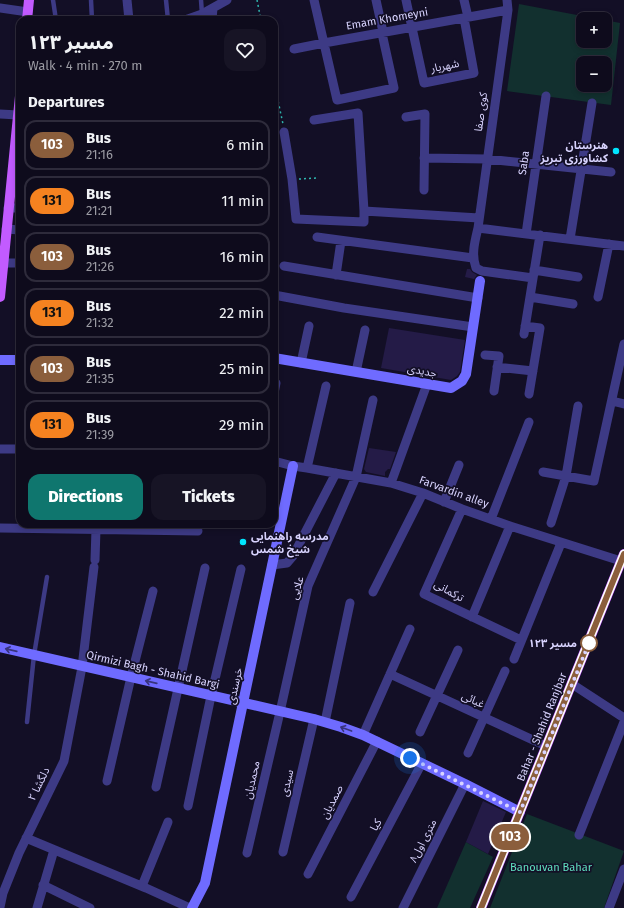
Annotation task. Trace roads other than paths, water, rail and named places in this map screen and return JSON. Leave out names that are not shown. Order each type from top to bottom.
[{"type":"main road","points":[[28,16],[29,0]]},
{"type":"main road","points":[[0,297],[3,263],[2,244],[6,229],[16,163]]},
{"type":"main road","name":"Bahar - Shahid Ranjbar","points":[[481,908],[623,558]]},
{"type":"street","points":[[127,0],[129,16]]},
{"type":"street","points":[[196,16],[227,0]]},
{"type":"street","points":[[314,0],[337,100],[394,88],[376,0]]},
{"type":"street","name":"شهریار","points":[[406,0],[424,82],[474,73],[466,17]]},
{"type":"street","points":[[464,0],[466,17]]},
{"type":"street","name":"کوی صفا","points":[[474,254],[508,10],[507,0]]},
{"type":"street","points":[[0,8],[28,16]]},
{"type":"street","points":[[212,16],[213,8]]},
{"type":"street","name":"Emam Khomeyni","points":[[294,49],[508,10]]},
{"type":"street","name":"Saba","points":[[526,234],[546,96]]},
{"type":"street","points":[[570,239],[592,103]]},
{"type":"street","points":[[284,132],[292,179],[296,219],[364,222],[358,113],[314,120]]},
{"type":"street","points":[[0,114],[16,115]]},
{"type":"street","points":[[406,117],[425,114],[424,190]]},
{"type":"street","points":[[424,158],[487,159],[610,172]]},
{"type":"street","points":[[8,208],[16,208]]},
{"type":"street","points":[[364,212],[478,223],[526,234],[624,246]]},
{"type":"street","points":[[6,229],[16,230]]},
{"type":"street","points":[[529,394],[540,328],[524,330],[540,236]]},
{"type":"street","points":[[317,237],[341,241],[474,254],[476,268],[481,276],[534,274],[578,277]]},
{"type":"street","points":[[336,275],[341,241]]},
{"type":"street","points":[[598,297],[609,244]]},
{"type":"street","points":[[3,263],[16,263]]},
{"type":"street","points":[[284,266],[478,298]]},
{"type":"street","name":"جدیدی","points":[[278,359],[452,388],[462,381],[466,374],[481,276]]},
{"type":"street","points":[[278,296],[344,308],[473,327]]},
{"type":"street","points":[[530,297],[573,304]]},
{"type":"street","points":[[301,363],[309,326]]},
{"type":"street","points":[[356,372],[365,330]]},
{"type":"street","points":[[543,472],[594,481],[624,344]]},
{"type":"street","points":[[485,355],[498,356],[494,391]]},
{"type":"street","points":[[0,360],[16,360]]},
{"type":"street","points":[[497,367],[533,371]]},
{"type":"street","points":[[391,483],[427,384]]},
{"type":"street","points":[[308,468],[326,386]]},
{"type":"street","name":"علایی","points":[[280,712],[308,586],[356,477],[373,400]]},
{"type":"street","points":[[612,400],[624,404]]},
{"type":"street","points":[[551,523],[566,476],[578,406]]},
{"type":"street","points":[[491,519],[529,422]]},
{"type":"street","points":[[0,449],[16,450]]},
{"type":"street","name":"Farvardin alley","points":[[278,462],[391,483],[423,493],[462,509],[561,543],[623,558]]},
{"type":"street","points":[[444,502],[459,465]]},
{"type":"street","name":"خرسندی","points":[[191,908],[205,883],[293,466]]},
{"type":"street","points":[[272,565],[287,563],[293,556],[336,473]]},
{"type":"street","points":[[373,592],[423,493]]},
{"type":"street","name":"ترکمانی","points":[[462,509],[424,594],[521,640]]},
{"type":"street","points":[[472,616],[510,526]]},
{"type":"street","points":[[0,528],[198,531]]},
{"type":"street","name":"دلگشا ۲","points":[[0,907],[3,893],[19,853],[64,761],[82,666],[95,564],[96,529]]},
{"type":"street","points":[[514,658],[561,543]]},
{"type":"street","points":[[156,787],[205,568]]},
{"type":"street","points":[[188,806],[211,696],[241,569]]},
{"type":"street","points":[[107,781],[153,591]]},
{"type":"street","points":[[324,722],[350,603]]},
{"type":"street","points":[[363,735],[410,629]]},
{"type":"street","name":"Qirmizi Bagh - Shahid Bargi","points":[[0,647],[314,719],[341,727],[377,741],[520,812]]},
{"type":"street","points":[[420,732],[458,650]]},
{"type":"street","points":[[468,753],[505,671]]},
{"type":"street","name":"غبائی","points":[[390,674],[546,746]]},
{"type":"street","points":[[572,684],[624,718]]},
{"type":"street","name":"محمدیان","points":[[247,853],[280,712]]},
{"type":"street","name":"سیدی","points":[[283,852],[314,719]]},
{"type":"street","points":[[579,835],[624,722]]},
{"type":"street","name":"صمدیان","points":[[308,874],[377,741]]},
{"type":"street","name":"کیا","points":[[351,897],[422,763]]},
{"type":"street","name":"۸متری اول","points":[[403,908],[465,784]]},
{"type":"street","points":[[142,886],[168,822]]},
{"type":"street","points":[[26,838],[191,908]]},
{"type":"street","points":[[37,908],[54,850]]},
{"type":"street","points":[[609,908],[624,869]]},
{"type":"street","points":[[43,885],[88,908]]},
{"type":"lane","points":[[53,0],[55,16]]},
{"type":"lane","points":[[91,0],[92,16]]},
{"type":"lane","points":[[166,0],[168,16]]},
{"type":"lane","points":[[201,0],[202,14]]},
{"type":"lane","points":[[27,722],[34,655],[47,577]]},
{"type":"place","name":"هنرستان کشاورزی تبریز","points":[[616,151]]},
{"type":"place","name":"مدرسه راهنمایی شیخ شمس","points":[[243,542]]},
{"type":"place","name":"مسیر ۱۲۳","points":[[589,643]]},
{"type":"park label","name":"Banouvan Bahar","points":[[551,867]]}]
